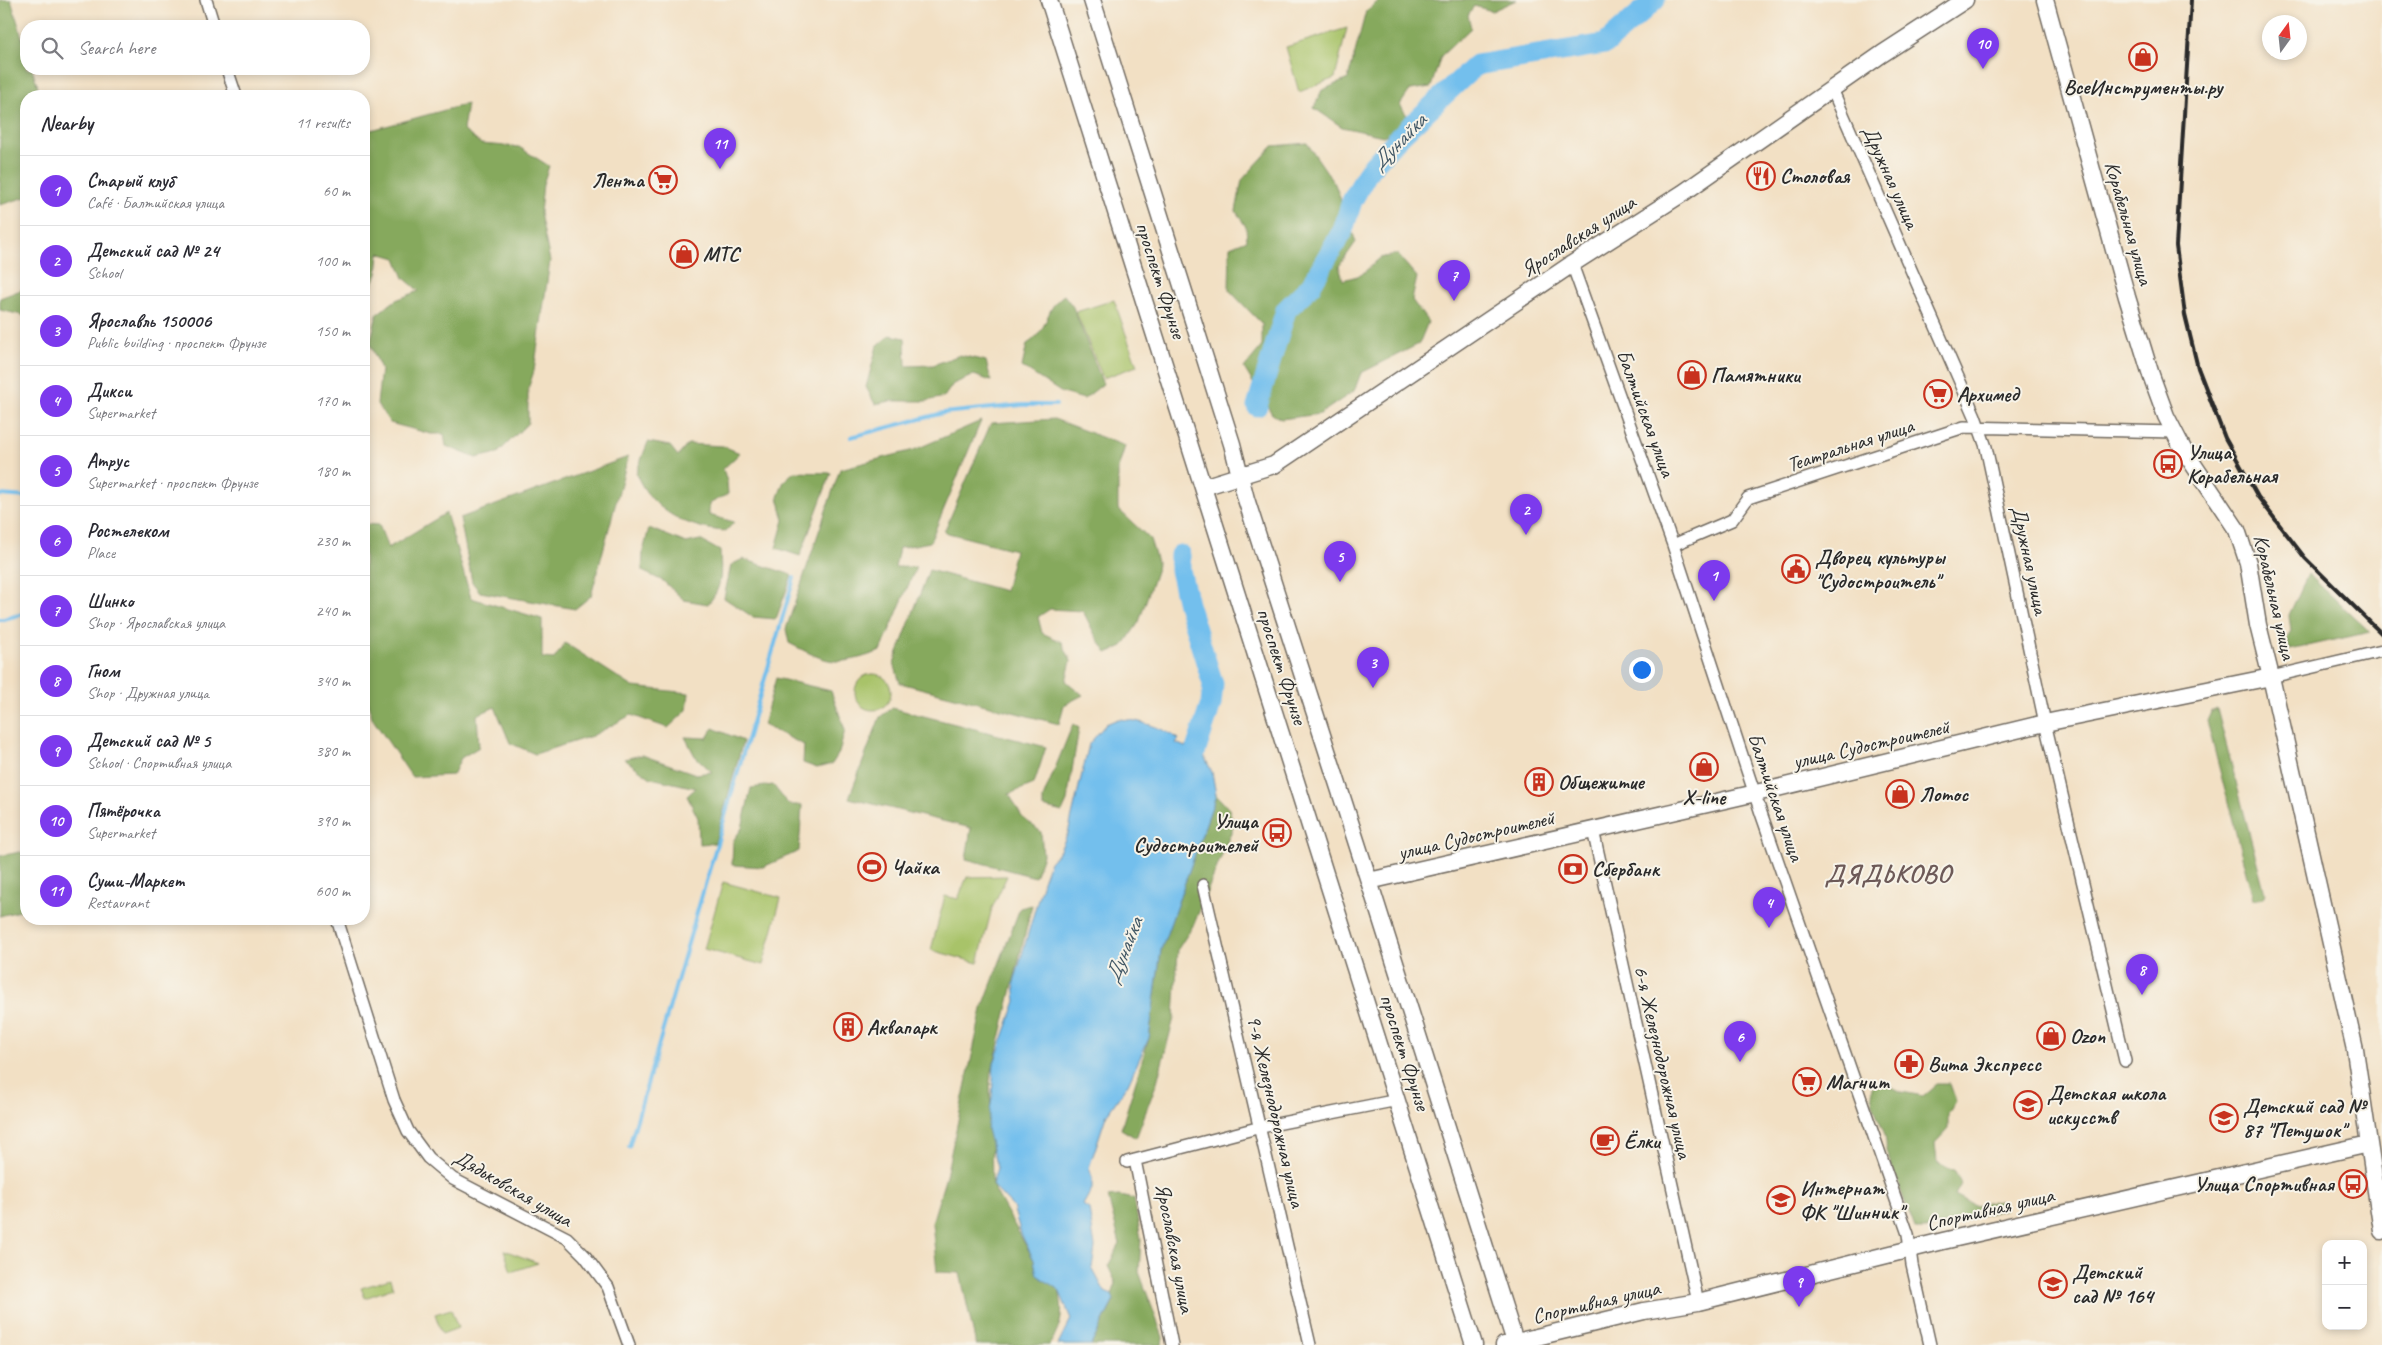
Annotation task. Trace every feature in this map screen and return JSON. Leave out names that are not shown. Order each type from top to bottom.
[{"type":"street","points":[[206,0],[212,20]]},
{"type":"street","name":"проспект Фрунзе","points":[[1049,0],[1474,1345]]},
{"type":"street","name":"проспект Фрунзе","points":[[1092,0],[1232,444],[1240,477],[1369,881],[1511,1344]]},
{"type":"street","name":"Ярославская улица","points":[[1203,487],[1274,466],[1572,264],[1683,192],[1965,0]]},
{"type":"street","name":"Корабельная улица","points":[[2045,0],[2133,319],[2154,384],[2185,453],[2238,530],[2248,563],[2258,625],[2272,677],[2355,1050],[2382,1231]]},
{"type":"street","points":[[229,75],[234,90]]},
{"type":"street","name":"Дружная улица","points":[[1832,89],[1986,447],[2045,723],[2125,1060]]},
{"type":"street","name":"Балтийская улица","points":[[1572,264],[1673,545],[1754,793],[1908,1234],[1930,1345]]},
{"type":"street","name":"Театральная улица","points":[[1673,545],[1732,520],[1748,498],[1964,427],[2174,432]]},
{"type":"street","name":"улица Судостроителей","points":[[1369,881],[1754,793],[2045,723],[2272,677],[2382,651]]},
{"type":"street","name":"6-я Железнодорожная улица","points":[[1592,830],[1698,1302]]},
{"type":"street","name":"9-я Железнодорожная улица","points":[[1203,885],[1310,1345]]},
{"type":"street","name":"Дядьковская улица","points":[[339,925],[394,1100],[408,1131],[428,1158],[453,1179],[567,1238],[585,1256],[608,1287],[629,1345]]},
{"type":"street","points":[[1261,1128],[1398,1100]]},
{"type":"street","name":"Ярославская улица","points":[[1172,1345],[1131,1161],[1261,1128]]},
{"type":"street","name":"Спортивная улица","points":[[1511,1344],[1644,1311],[1698,1302],[1910,1249],[2369,1144]]},
{"type":"green space","points":[[0,0],[11,0],[20,30],[20,75],[34,75],[39,90],[20,90],[20,199],[0,205]]},
{"type":"green space","points":[[1380,0],[1516,0],[1492,11],[1474,6],[1468,15],[1471,28],[1441,56],[1431,87],[1410,90],[1400,105],[1408,117],[1402,128],[1383,136],[1342,127],[1314,108],[1322,90],[1348,79],[1366,11]]},
{"type":"green space","points":[[1347,28],[1335,78],[1299,92],[1286,47]]},
{"type":"green space","points":[[467,104],[463,130],[481,144],[519,147],[549,166],[543,184],[540,213],[550,261],[534,371],[528,389],[528,423],[498,453],[476,458],[446,446],[444,434],[431,434],[390,423],[377,404],[381,369],[370,344],[377,314],[396,300],[419,291],[404,278],[396,258],[379,253],[377,274],[370,290],[370,130]]},
{"type":"green space","points":[[1307,143],[1335,184],[1356,242],[1339,266],[1343,280],[1361,275],[1380,258],[1397,254],[1417,277],[1412,300],[1428,322],[1419,344],[1361,373],[1354,391],[1320,414],[1281,419],[1272,414],[1244,368],[1262,346],[1262,324],[1229,290],[1230,247],[1247,240],[1246,227],[1236,211],[1242,180],[1273,146]]},
{"type":"green space","points":[[20,290],[20,315],[0,310],[0,298]]},
{"type":"green space","points":[[1064,295],[1073,307],[1103,384],[1084,399],[1062,393],[1022,367],[1027,344],[1040,332],[1053,306]]},
{"type":"green space","points":[[1114,300],[1137,366],[1103,378],[1076,312]]},
{"type":"green space","points":[[890,335],[905,338],[906,366],[933,365],[960,355],[986,361],[991,381],[974,375],[953,384],[944,397],[927,401],[891,401],[875,404],[866,387],[877,346]]},
{"type":"green space","points":[[1054,419],[1125,446],[1118,469],[1118,509],[1150,539],[1158,565],[1139,622],[1123,646],[1107,653],[1083,611],[1050,609],[1038,617],[1042,633],[1062,642],[1071,661],[1066,681],[1083,695],[1064,705],[1059,724],[900,683],[894,663],[929,570],[1005,591],[1015,550],[944,532],[991,423]]},
{"type":"green space","points":[[981,421],[930,542],[899,548],[895,567],[916,567],[881,651],[853,659],[834,661],[814,655],[789,643],[786,629],[840,469],[914,450]]},
{"type":"green space","points":[[648,442],[670,446],[678,456],[688,444],[723,446],[740,453],[723,469],[727,481],[728,494],[709,504],[709,515],[734,522],[726,531],[685,522],[661,507],[651,497],[642,486],[636,473]]},
{"type":"green space","points":[[628,457],[591,596],[575,609],[480,592],[472,582],[460,518]]},
{"type":"green space","points":[[794,472],[831,473],[800,556],[776,548],[784,520],[778,497],[784,481]]},
{"type":"green space","points":[[446,513],[471,598],[542,619],[542,658],[554,659],[565,643],[633,687],[689,693],[687,710],[668,728],[631,715],[592,736],[535,754],[510,743],[495,707],[477,715],[479,747],[461,758],[453,775],[412,777],[372,718],[370,708],[370,524],[379,525],[388,548]]},
{"type":"green space","points":[[649,528],[686,543],[700,540],[720,551],[721,573],[719,586],[708,604],[684,600],[663,581],[642,571],[643,552]]},
{"type":"green space","points":[[743,559],[792,575],[776,619],[753,617],[724,598],[731,565]]},
{"type":"green space","points":[[2308,574],[2370,632],[2290,650],[2287,637],[2291,631],[2289,615]]},
{"type":"green space","points":[[873,674],[886,679],[891,692],[886,705],[873,710],[860,705],[855,692],[860,679]]},
{"type":"green space","points":[[776,678],[831,691],[845,730],[839,753],[832,764],[817,768],[803,763],[804,745],[763,725]]},
{"type":"green space","points":[[892,708],[1046,747],[1034,784],[1009,794],[1022,817],[1041,832],[1043,855],[1035,877],[966,859],[971,828],[849,798],[880,717]]},
{"type":"green space","points":[[2217,709],[2265,893],[2263,898],[2253,899],[2207,721],[2211,712]]},
{"type":"green space","points":[[1073,724],[1079,728],[1067,801],[1062,812],[1043,807],[1043,798]]},
{"type":"green space","points":[[713,728],[743,741],[715,843],[699,844],[698,818],[687,796],[696,788],[651,778],[624,759],[642,755],[696,774],[712,772],[695,756],[685,737],[707,738]]},
{"type":"green space","points":[[773,785],[789,805],[802,805],[799,851],[763,867],[732,865],[733,841],[742,828],[751,788]]},
{"type":"green space","points":[[1216,795],[1229,809],[1234,825],[1194,924],[1178,949],[1174,1018],[1157,1082],[1136,1138],[1121,1129],[1149,1038],[1161,950]]},
{"type":"green space","points":[[20,852],[20,911],[0,916],[0,856]]},
{"type":"green space","points":[[1007,876],[992,908],[978,963],[931,950],[945,896],[958,899],[967,877]]},
{"type":"green space","points":[[723,882],[781,898],[763,965],[704,949]]},
{"type":"green space","points":[[1032,905],[990,1080],[992,1185],[1034,1260],[1037,1275],[1059,1290],[1061,1319],[1057,1332],[1049,1345],[976,1345],[960,1273],[937,1272],[932,1223],[946,1176],[982,1009],[1020,908]]},
{"type":"green space","points":[[1884,1083],[1902,1092],[1923,1096],[1937,1084],[1950,1084],[1956,1101],[1948,1114],[1948,1129],[1935,1143],[1937,1162],[1955,1172],[1961,1184],[1955,1195],[1974,1205],[1999,1201],[2006,1209],[1928,1229],[1915,1229],[1886,1151],[1885,1135],[1873,1103],[1872,1087]]},
{"type":"green space","points":[[1119,1196],[1134,1199],[1141,1239],[1139,1272],[1163,1337],[1162,1345],[1091,1345],[1114,1301],[1112,1295],[1116,1283],[1108,1266],[1120,1244],[1108,1197]]},
{"type":"green space","points":[[504,1250],[538,1263],[511,1272]]},
{"type":"green space","points":[[390,1279],[393,1288],[365,1298],[361,1288]]},
{"type":"green space","points":[[451,1309],[458,1328],[442,1334],[435,1314]]},
{"type":"water","points":[[1118,719],[1134,721],[1158,728],[1179,739],[1176,743],[1185,747],[1198,744],[1212,772],[1216,795],[1161,950],[1149,1038],[1128,1084],[1106,1116],[1089,1168],[1092,1177],[1092,1189],[1083,1205],[1089,1209],[1095,1247],[1092,1268],[1105,1292],[1112,1295],[1114,1300],[1091,1345],[1058,1345],[1071,1319],[1059,1290],[1037,1275],[1034,1260],[1021,1234],[1013,1207],[992,1185],[997,1168],[987,1129],[992,1098],[994,1063],[1016,1001],[1014,983],[1043,881],[1050,862],[1059,852],[1068,833],[1089,744],[1106,724]]},
{"type":"waterway","name":"Дунайка","points":[[1257,406],[1286,310],[1311,285],[1343,230],[1352,201],[1369,170],[1400,136],[1476,65],[1605,44],[1655,0]]},
{"type":"waterway","points":[[851,437],[943,413],[1022,405],[1056,405]]},
{"type":"waterway","points":[[0,495],[20,497]]},
{"type":"waterway","name":"Дунайка","points":[[1180,555],[1180,570],[1188,604],[1213,684],[1211,704],[1189,771]]},
{"type":"waterway","points":[[629,1147],[794,578]]},
{"type":"waterway","points":[[0,620],[20,615]]},
{"type":"railway","points":[[2191,0],[2176,246],[2185,315],[2198,368],[2225,438],[2258,497],[2305,558],[2382,634]]},
{"type":"place","name":"ВсеИнструменты.ру","points":[[2143,57]]},
{"type":"place","name":"Пятёрочка","points":[[1983,69]]},
{"type":"place","name":"Суши-Маркет","points":[[720,169]]},
{"type":"place","name":"Столовая","points":[[1761,176]]},
{"type":"place","name":"Лента","points":[[663,180]]},
{"type":"place","name":"МТС","points":[[684,254]]},
{"type":"place","name":"Шинко","points":[[1454,301]]},
{"type":"place","name":"Памятники","points":[[1692,375]]},
{"type":"place","name":"Архимед","points":[[1938,394]]},
{"type":"place","name":"Улица Корабельная","points":[[2168,464]]},
{"type":"place","name":"Детский сад № 24","points":[[1526,535]]},
{"type":"place","name":"Дворец культуры \"Судостроитель\"","points":[[1796,569]]},
{"type":"place","name":"Атрус","points":[[1340,582]]},
{"type":"place","name":"Старый клуб","points":[[1714,601]]},
{"type":"place","name":"Ярославль 150006","points":[[1373,688]]},
{"type":"place","name":"X-line","points":[[1704,767]]},
{"type":"place","name":"Общежитие","points":[[1539,782]]},
{"type":"place","name":"Лотос","points":[[1900,794]]},
{"type":"place","name":"Улица Судостроителей","points":[[1277,833]]},
{"type":"place","name":"Чайка","points":[[872,867]]},
{"type":"place","name":"Сбербанк","points":[[1573,869]]},
{"type":"place","name":"Дикси","points":[[1769,928]]},
{"type":"place","name":"Гном","points":[[2142,995]]},
{"type":"place","name":"Аквапарк","points":[[848,1027]]},
{"type":"place","name":"Ozon","points":[[2051,1036]]},
{"type":"place","name":"Ростелеком","points":[[1740,1062]]},
{"type":"place","name":"Вита Экспресс","points":[[1909,1064]]},
{"type":"place","name":"Магнит","points":[[1807,1082]]},
{"type":"place","name":"Детская школа искусств","points":[[2028,1105]]},
{"type":"place","name":"Детский сад № 87 \"Петушок\"","points":[[2224,1118]]},
{"type":"place","name":"Ёлки","points":[[1605,1141]]},
{"type":"place","name":"Улица Спортивная","points":[[2353,1184]]},
{"type":"place","name":"Интернат ФК \"Шинник\"","points":[[1781,1200]]},
{"type":"place","name":"Детский сад № 164","points":[[2053,1284]]},
{"type":"place","name":"Детский сад № 5","points":[[1799,1307]]},
{"type":"district","name":"ДЯДЬКОВО","points":[[1888,873]]}]
